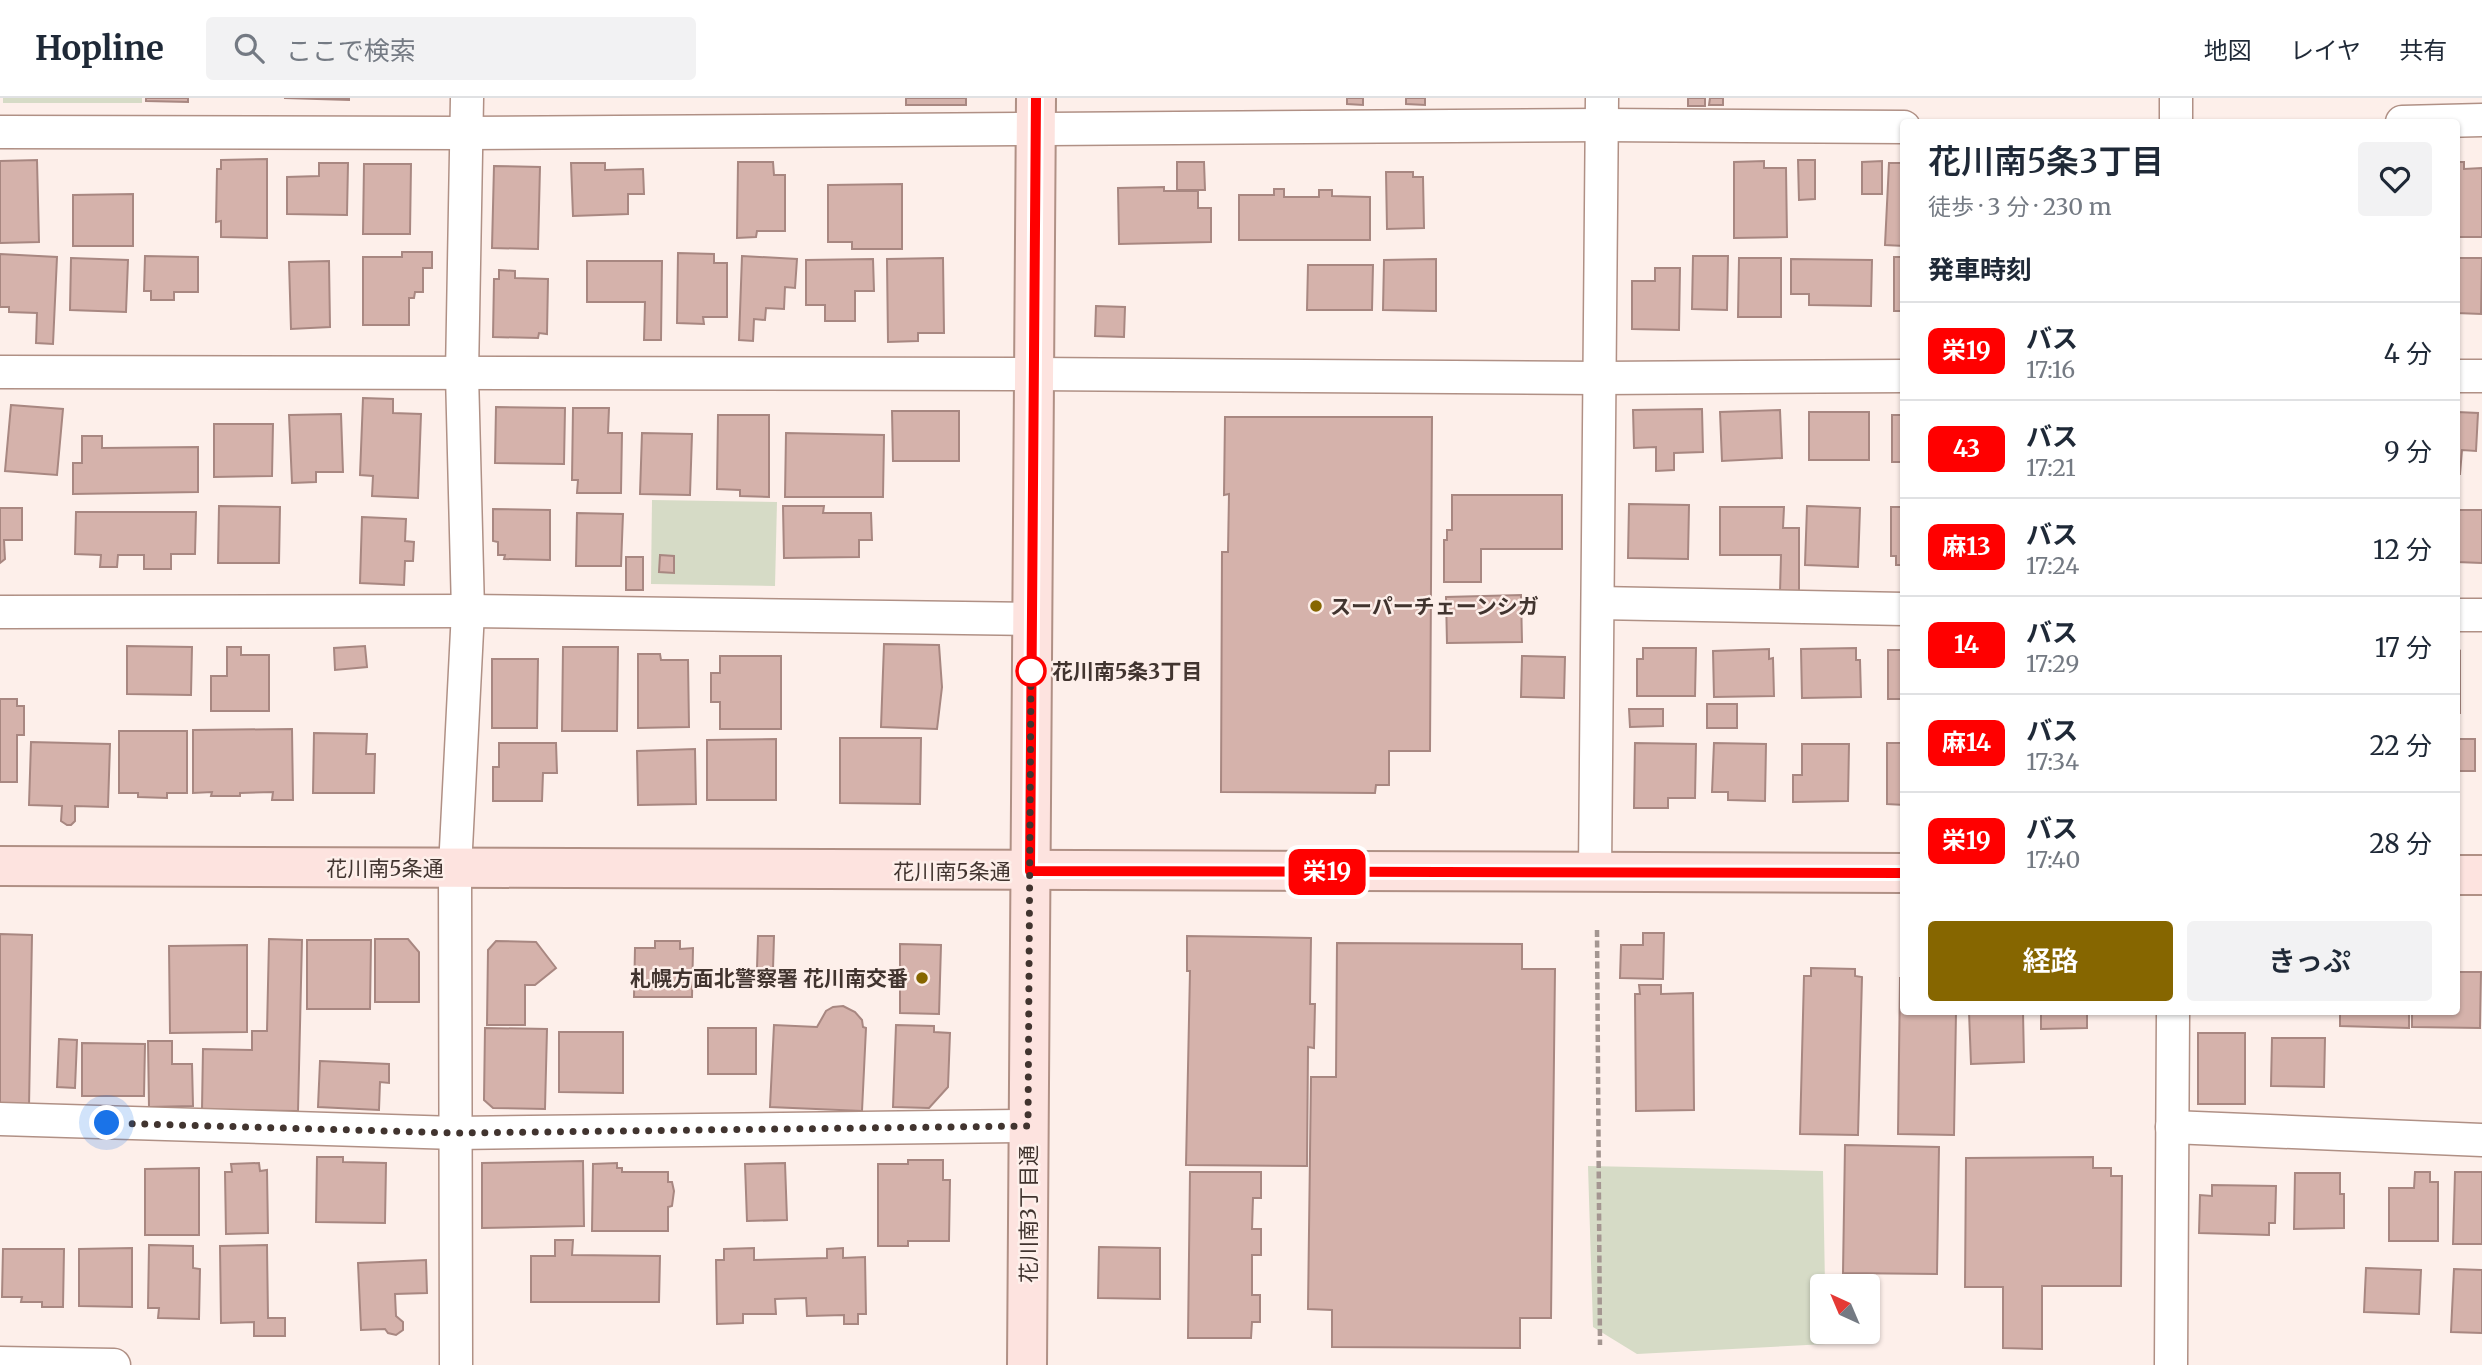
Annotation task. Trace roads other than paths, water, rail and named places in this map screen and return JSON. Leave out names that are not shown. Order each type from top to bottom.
[{"type":"street","points":[[457,1365],[455,868],[468,611],[462,374],[467,98]]},
{"type":"street","points":[[2176,98],[2176,119]]},
{"type":"street","points":[[0,132],[466,133],[1036,114],[1602,112],[1900,127]]},
{"type":"street","points":[[1595,872],[1602,112]]},
{"type":"street","name":"花川南3丁目通","points":[[1027,1365],[1036,114]]},
{"type":"street","points":[[2460,121],[2482,120]]},
{"type":"street","points":[[0,372],[1600,378],[1900,376]]},
{"type":"street","points":[[2460,376],[2482,376]]},
{"type":"street","points":[[1598,603],[1900,609]]},
{"type":"street","points":[[0,612],[468,611],[1031,619]]},
{"type":"street","points":[[2460,615],[2482,615]]},
{"type":"street","name":"花川南5条通","points":[[0,866],[1900,873]]},
{"type":"street","points":[[2460,875],[2482,875]]},
{"type":"street","points":[[2171,1365],[2173,1015]]},
{"type":"street","points":[[0,1119],[456,1133],[1028,1126]]},
{"type":"street","points":[[2172,1128],[2482,1140]]},
{"type":"street","points":[[0,1363],[114,1365]]},
{"type":"place","name":"スーパーチェーンシガ","points":[[1316,606]]},
{"type":"place","name":"花川南5条3丁目","points":[[1031,671]]},
{"type":"place","name":"札幌方面北警察署 花川南交番","points":[[922,978]]}]
